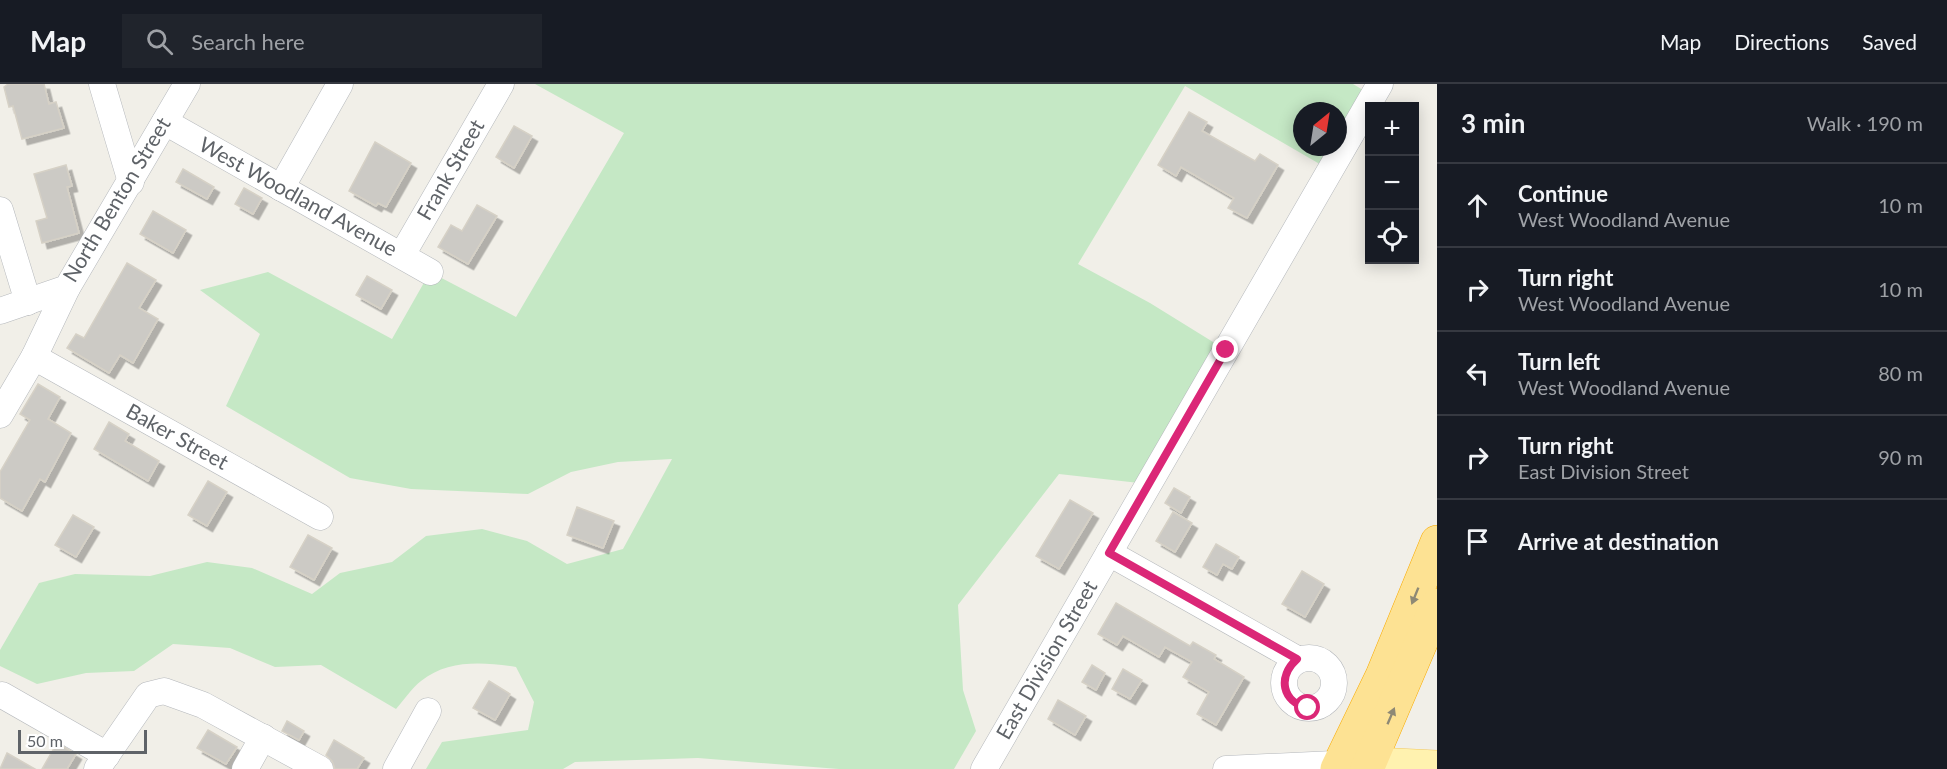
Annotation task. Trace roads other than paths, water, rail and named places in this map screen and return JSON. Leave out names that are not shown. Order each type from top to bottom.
[{"type":"highway","points":[[1354,765],[1382,676],[1437,542]]},
{"type":"highway","points":[[1354,765],[1437,605]]},
{"type":"main road","points":[[1354,765],[1437,767]]},
{"type":"street","points":[[102,84],[130,182]]},
{"type":"street","name":"North Benton Street","points":[[0,311],[67,288],[186,84]]},
{"type":"street","points":[[280,188],[340,84]]},
{"type":"street","name":"Frank Street","points":[[402,255],[501,84]]},
{"type":"street","name":"East Division Street","points":[[984,769],[1380,84]]},
{"type":"street","name":"West Woodland Avenue","points":[[165,122],[430,272]]},
{"type":"street","points":[[0,210],[28,302]]},
{"type":"street","points":[[0,415],[34,357],[67,288]]},
{"type":"street","name":"Baker Street","points":[[34,357],[320,517]]},
{"type":"street","points":[[1109,553],[1297,659]]},
{"type":"street","points":[[2,695],[102,762],[148,695],[164,691],[193,701],[320,769]]},
{"type":"street","points":[[396,769],[428,711]]},
{"type":"street","points":[[245,769],[263,737]]},
{"type":"street","points":[[1226,769],[1354,765]]}]
